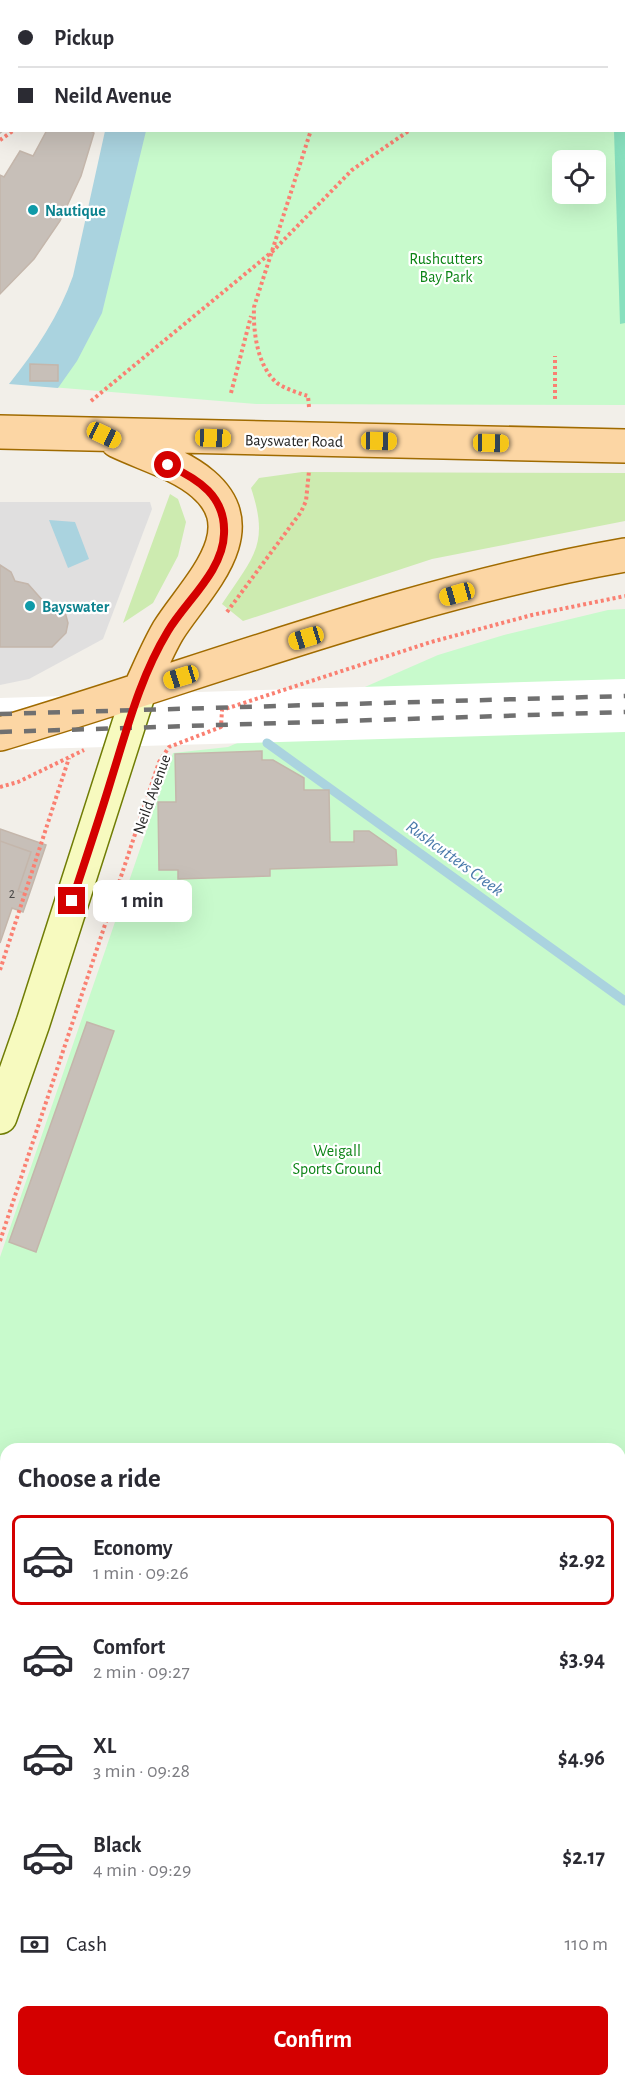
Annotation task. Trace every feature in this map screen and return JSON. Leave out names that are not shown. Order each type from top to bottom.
[{"type":"main road","name":"Bayswater Road","points":[[0,432],[625,446]]},
{"type":"main road","points":[[0,1117],[33,1023],[140,689],[168,630],[216,563],[222,546],[224,527],[216,500],[201,483],[104,435]]},
{"type":"main road","points":[[0,734],[140,689],[457,594],[554,568],[625,555]]},
{"type":"path","points":[[231,393],[254,307],[310,132]]},
{"type":"path","points":[[130,369],[273,251],[352,170],[407,132]]},
{"type":"path","points":[[254,307],[256,340],[265,367],[278,384],[308,396]]},
{"type":"path","points":[[555,356],[555,399]]},
{"type":"path","points":[[227,612],[301,512],[306,501],[308,478]]},
{"type":"path","name":"Neild Avenue","points":[[0,1240],[159,762],[169,747],[221,727],[222,710],[431,642],[532,615],[625,596]]},
{"type":"path","points":[[0,787],[18,782],[84,750]]},
{"type":"path","points":[[0,970],[69,758]]},
{"type":"shaded area","points":[[0,502],[150,502],[152,509],[103,639],[29,679],[0,685]]},
{"type":"green space","name":"Rushcutters Bay Park","points":[[110,132],[625,132],[625,405],[256,404],[27,385],[84,314]]},
{"type":"green space","points":[[614,132],[625,132],[625,323],[620,324]]},
{"type":"green space","points":[[302,472],[625,473],[625,521],[432,559],[243,621],[222,604],[250,562],[255,550],[259,524],[251,488],[259,478]]},
{"type":"green space","points":[[170,494],[178,499],[186,522],[178,556],[153,603],[123,623]]},
{"type":"green space","name":"Weigall Sports Ground","points":[[625,609],[625,1443],[0,1443],[0,1257],[173,753],[228,747],[438,655],[504,635],[608,610]]},
{"type":"water","points":[[105,132],[146,132],[102,313],[77,361],[58,388],[9,384],[46,332],[73,276]]},
{"type":"water","points":[[49,520],[75,522],[89,559],[68,568]]},
{"type":"pier","points":[[625,679],[625,732],[0,750],[0,698]]},
{"type":"building","name":"Nautique","points":[[46,132],[94,133],[81,176],[60,221],[34,259],[0,294],[0,175],[4,177],[20,151],[33,156]]},
{"type":"building","points":[[30,364],[58,365],[58,381],[30,381]]},
{"type":"building","name":"Bayswater","points":[[0,565],[11,572],[15,581],[28,584],[44,602],[57,604],[65,612],[68,623],[66,633],[52,647],[0,647]]},
{"type":"building","points":[[262,751],[262,760],[273,760],[304,778],[304,790],[329,790],[330,842],[354,842],[354,831],[369,831],[396,850],[397,865],[270,869],[270,876],[178,879],[178,870],[159,870],[158,802],[176,802],[175,754]]},
{"type":"building","points":[[0,829],[46,845],[29,895],[18,891],[31,852],[0,841]]},
{"type":"building","points":[[0,841],[31,852],[18,891],[29,895],[23,912],[12,908],[0,943]]},
{"type":"building","points":[[87,1022],[114,1031],[36,1252],[9,1242]]},
{"type":"waterway","name":"Rushcutters Creek","points":[[267,743],[625,1001]]},
{"type":"railway","points":[[0,714],[625,696]]},
{"type":"railway","points":[[0,732],[625,712]]},
{"type":"place","name":"Nautique","points":[[33,210]]},
{"type":"place","name":"Bayswater","points":[[30,606]]},
{"type":"route","points":[[72,901],[140,689],[168,630],[216,563],[225,535],[220,507],[210,491],[193,477],[168,465]]}]
